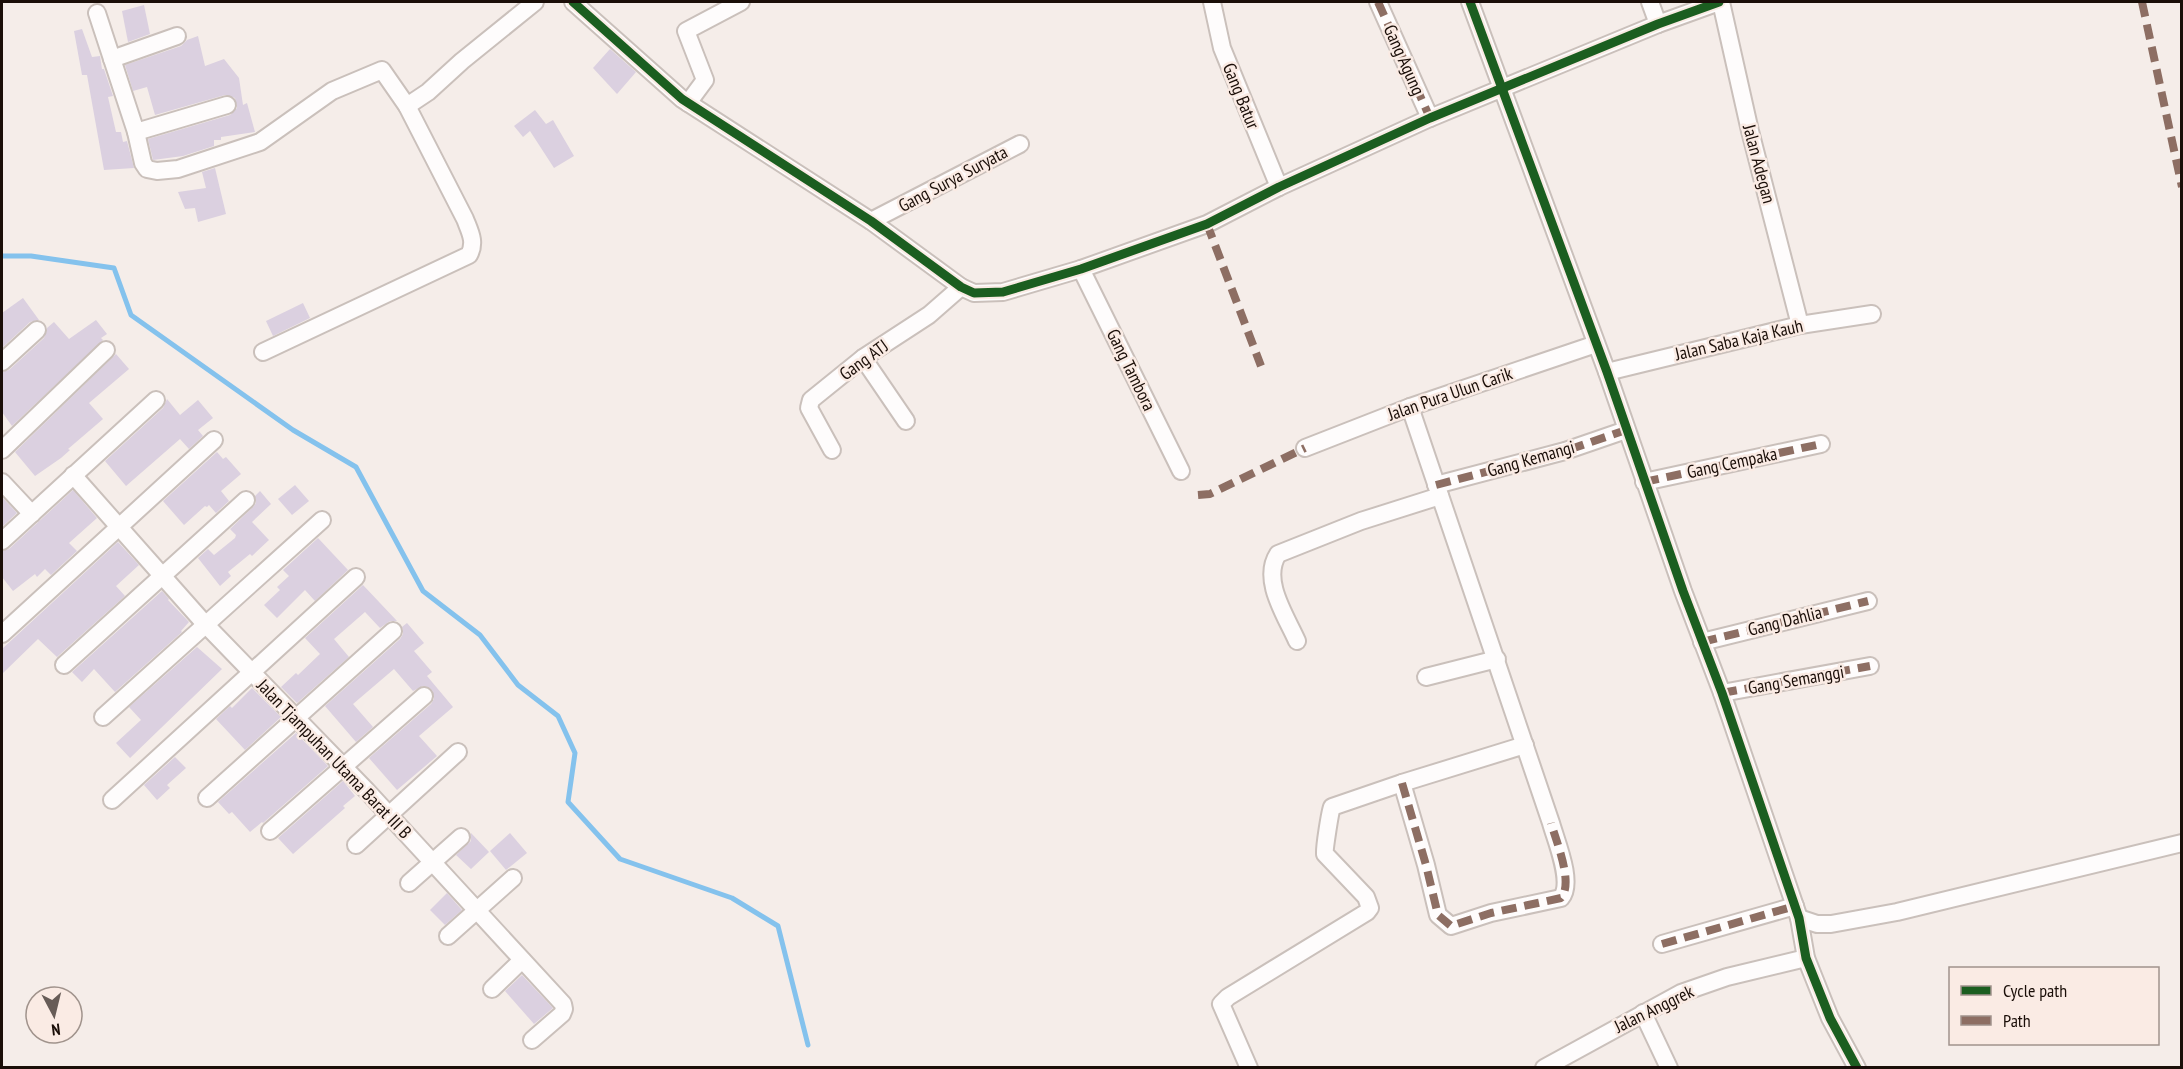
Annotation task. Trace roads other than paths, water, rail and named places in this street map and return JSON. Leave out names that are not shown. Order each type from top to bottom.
[{"type":"street","points":[[407,106],[428,92],[462,61],[536,2]]},
{"type":"street","points":[[573,2],[688,103],[878,217],[961,287],[974,293],[1003,292],[1081,269],[1207,224],[1279,187],[1503,86],[1658,24],[1720,2]]},
{"type":"street","points":[[688,103],[705,80],[686,31],[741,2]]},
{"type":"street","name":"Gang Batur","points":[[1212,2],[1222,48],[1279,187]]},
{"type":"street","name":"Gang Agung","points":[[1378,2],[1430,118]]},
{"type":"street","points":[[1470,2],[1503,86],[1722,693],[1797,912],[1806,958],[1830,1018],[1857,1068]]},
{"type":"street","points":[[1650,2],[1658,24]]},
{"type":"street","name":"Jalan Adegan","points":[[1720,2],[1750,131],[1800,325]]},
{"type":"street","points":[[97,13],[136,132],[143,163],[147,169],[165,171],[178,169],[260,142],[332,91],[379,70],[384,72],[407,106],[472,237],[473,248],[470,255],[262,352]]},
{"type":"street","points":[[112,59],[177,36]]},
{"type":"street","points":[[136,132],[227,105]]},
{"type":"street","name":"Gang Surya Suryata","points":[[878,217],[1020,144]]},
{"type":"street","name":"Gang Tambora","points":[[1081,269],[1181,471]]},
{"type":"street","name":"Gang ATJ","points":[[832,450],[809,408],[810,402],[863,358],[929,315],[961,287]]},
{"type":"street","name":"Jalan Saba Kaja Kauh","points":[[1607,372],[1800,325],[1872,314]]},
{"type":"street","points":[[2,362],[38,330]]},
{"type":"street","name":"Jalan Pura Ulun Carik","points":[[1305,448],[1410,407],[1596,344]]},
{"type":"street","points":[[2,450],[106,350]]},
{"type":"street","points":[[863,358],[906,421]]},
{"type":"street","points":[[2,541],[156,400]]},
{"type":"street","points":[[1402,783],[1438,915],[1447,925],[1451,926],[1491,912],[1561,898],[1566,889],[1566,875],[1551,823],[1410,407]]},
{"type":"street","name":"Gang Kemangi","points":[[1297,641],[1275,592],[1272,567],[1278,554],[1438,491],[1626,430]]},
{"type":"street","points":[[2,634],[214,440]]},
{"type":"street","name":"Gang Cempaka","points":[[1644,482],[1821,444]]},
{"type":"street","name":"Jalan Tjampuhan Utama Barat III B","points":[[73,475],[205,624],[389,814],[563,1004],[564,1010],[532,1040]]},
{"type":"street","points":[[2,482],[32,514]]},
{"type":"street","points":[[64,665],[246,500]]},
{"type":"street","points":[[103,717],[322,520]]},
{"type":"street","points":[[112,800],[356,577]]},
{"type":"street","name":"Gang Dahlia","points":[[1702,642],[1868,601]]},
{"type":"street","points":[[207,798],[393,631]]},
{"type":"street","points":[[1426,677],[1497,659]]},
{"type":"street","name":"Gang Semanggi","points":[[1722,693],[1870,666]]},
{"type":"street","points":[[270,831],[424,696]]},
{"type":"street","points":[[1249,1068],[1221,1004],[1228,997],[1370,908],[1366,897],[1325,854],[1330,813],[1336,805],[1525,745]]},
{"type":"street","points":[[356,845],[458,752]]},
{"type":"street","points":[[409,883],[461,837]]},
{"type":"street","points":[[1662,944],[1797,912],[1817,924],[1831,924],[1886,914],[2181,843]]},
{"type":"street","points":[[448,936],[513,878]]},
{"type":"street","name":"Jalan Anggrek","points":[[1544,1068],[1681,993],[1727,977],[1806,958]]},
{"type":"street","points":[[492,989],[522,960]]},
{"type":"street","points":[[1643,1013],[1670,1068]]},
{"type":"waterway","points":[[2,256],[31,256],[114,268],[131,315],[293,430],[356,467],[423,591],[480,635],[518,685],[558,716],[575,753],[568,802],[620,859],[732,898],[778,926],[808,1045]]}]
